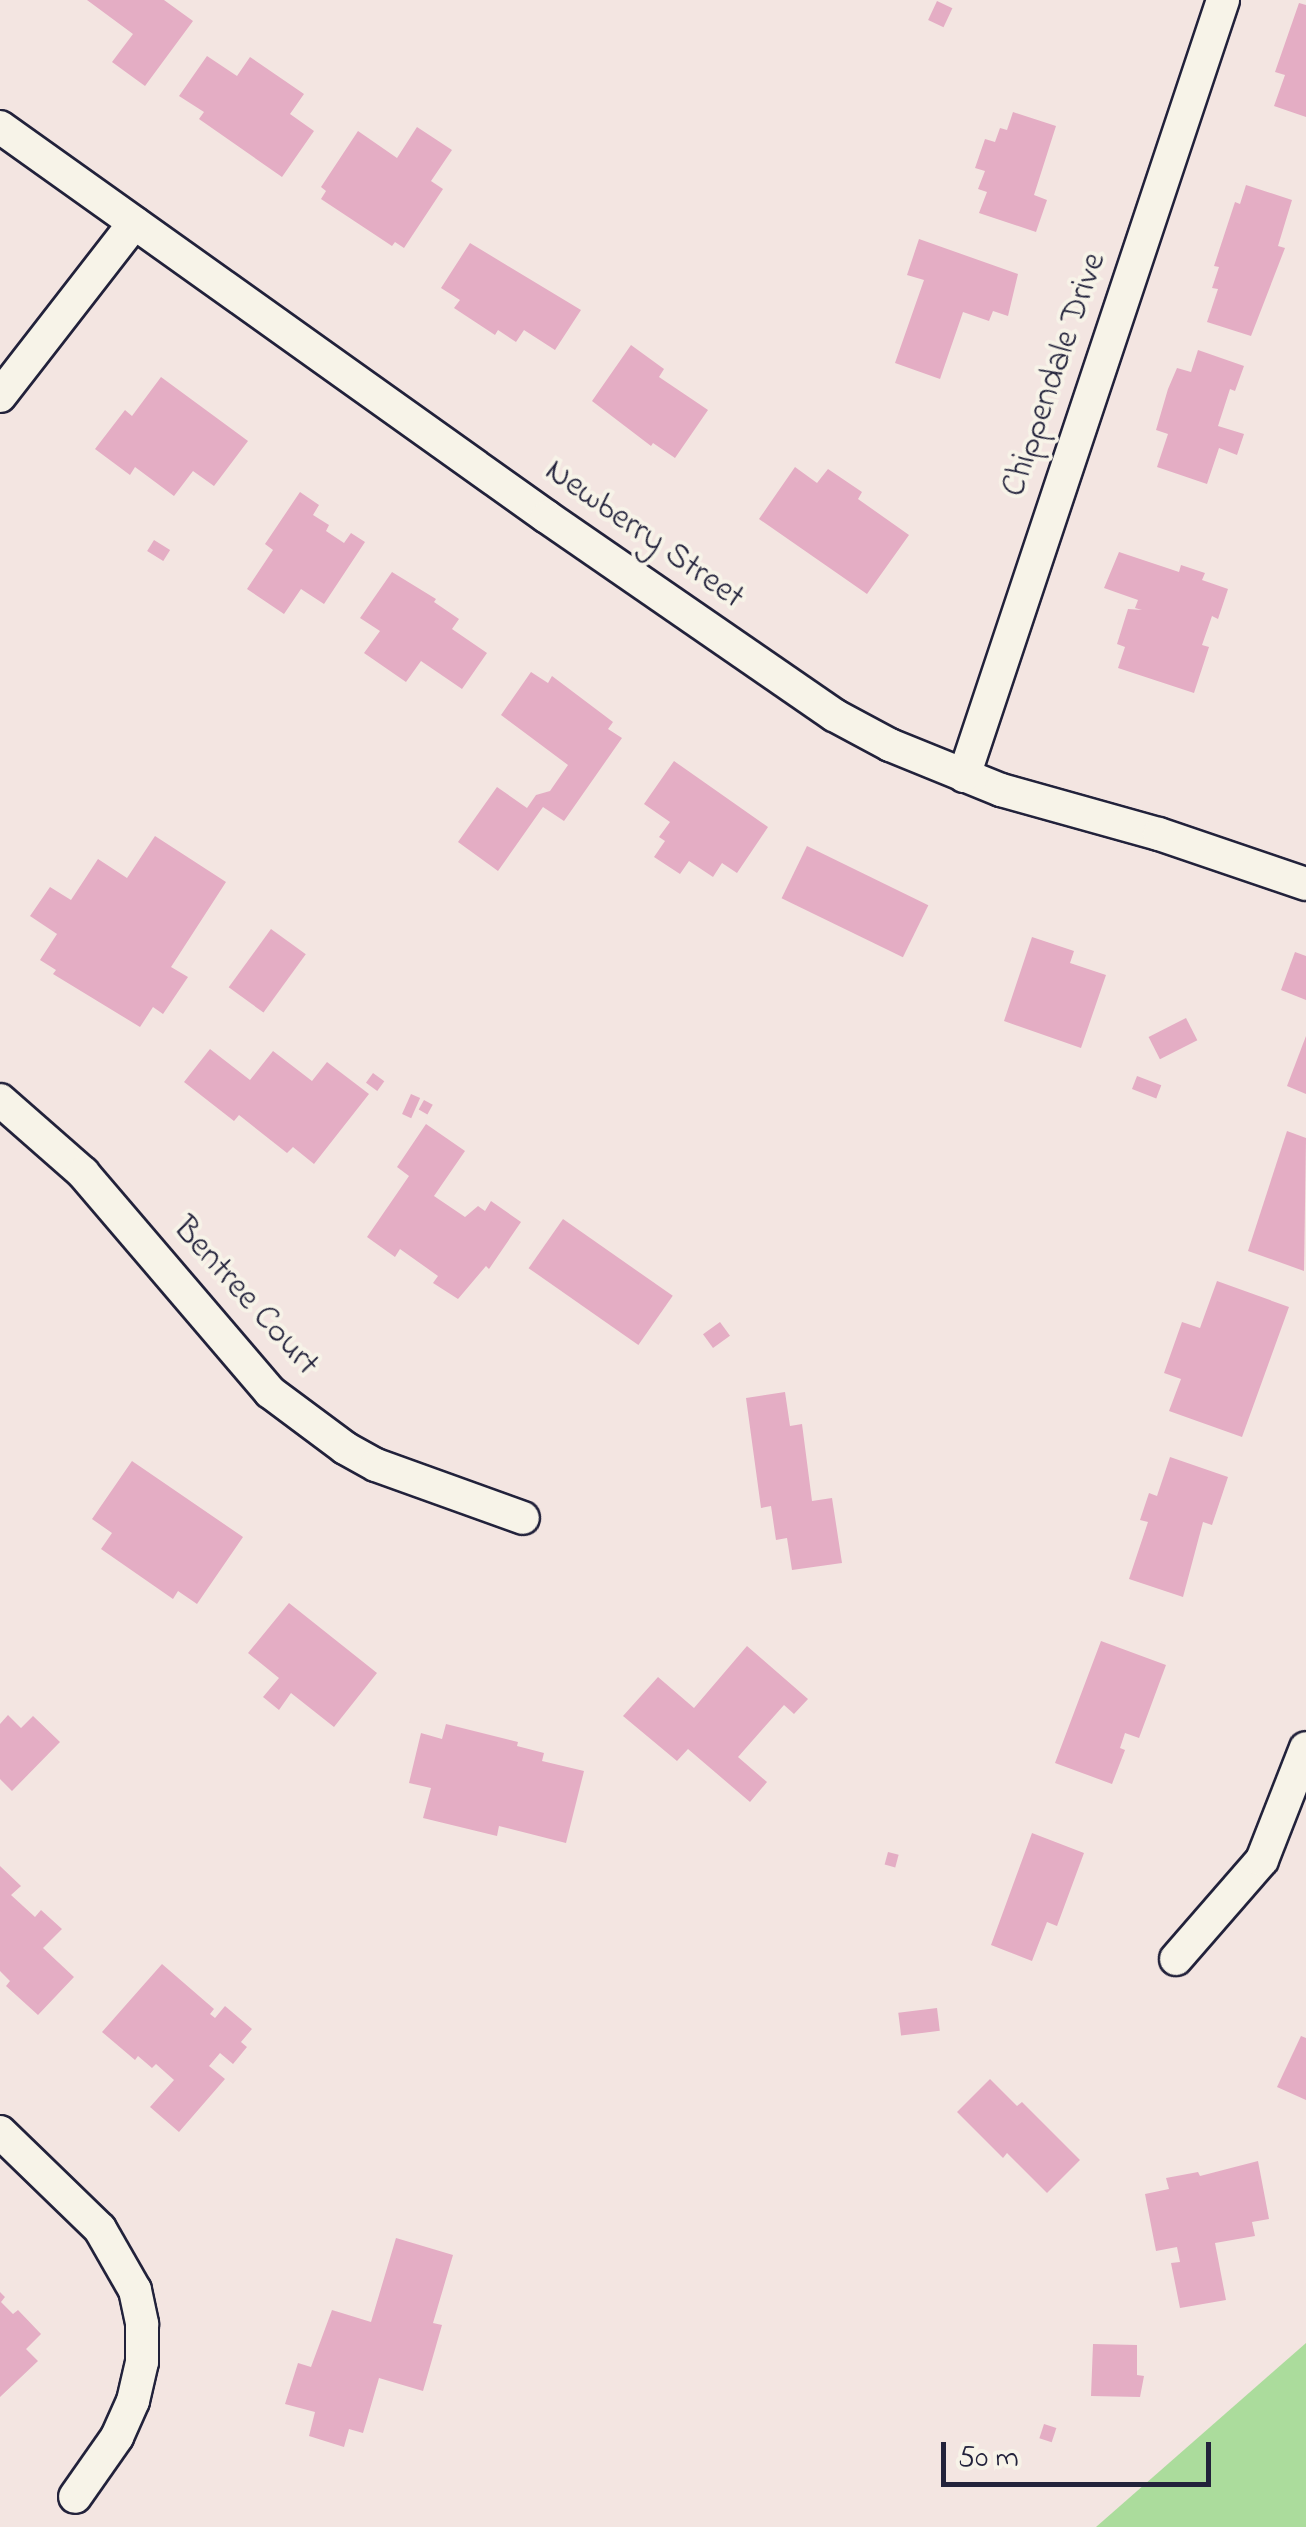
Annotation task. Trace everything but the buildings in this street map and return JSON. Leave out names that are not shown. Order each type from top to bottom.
[{"type":"street","name":"Chippendale Drive","points":[[964,776],[1223,0]]},
{"type":"street","name":"Newberry Street","points":[[0,127],[834,714],[964,776],[1306,884]]},
{"type":"street","points":[[0,396],[134,223]]},
{"type":"street","name":"Bentree Court","points":[[0,1100],[82,1172],[270,1392],[345,1448],[376,1465],[522,1518]]},
{"type":"street","points":[[1176,1959],[1262,1860],[1306,1748]]},
{"type":"street","points":[[0,2132],[100,2229],[135,2290],[142,2324],[142,2362],[133,2401],[118,2437],[75,2497]]},
{"type":"green space","points":[[1306,2343],[1306,2527],[1096,2527]]}]
